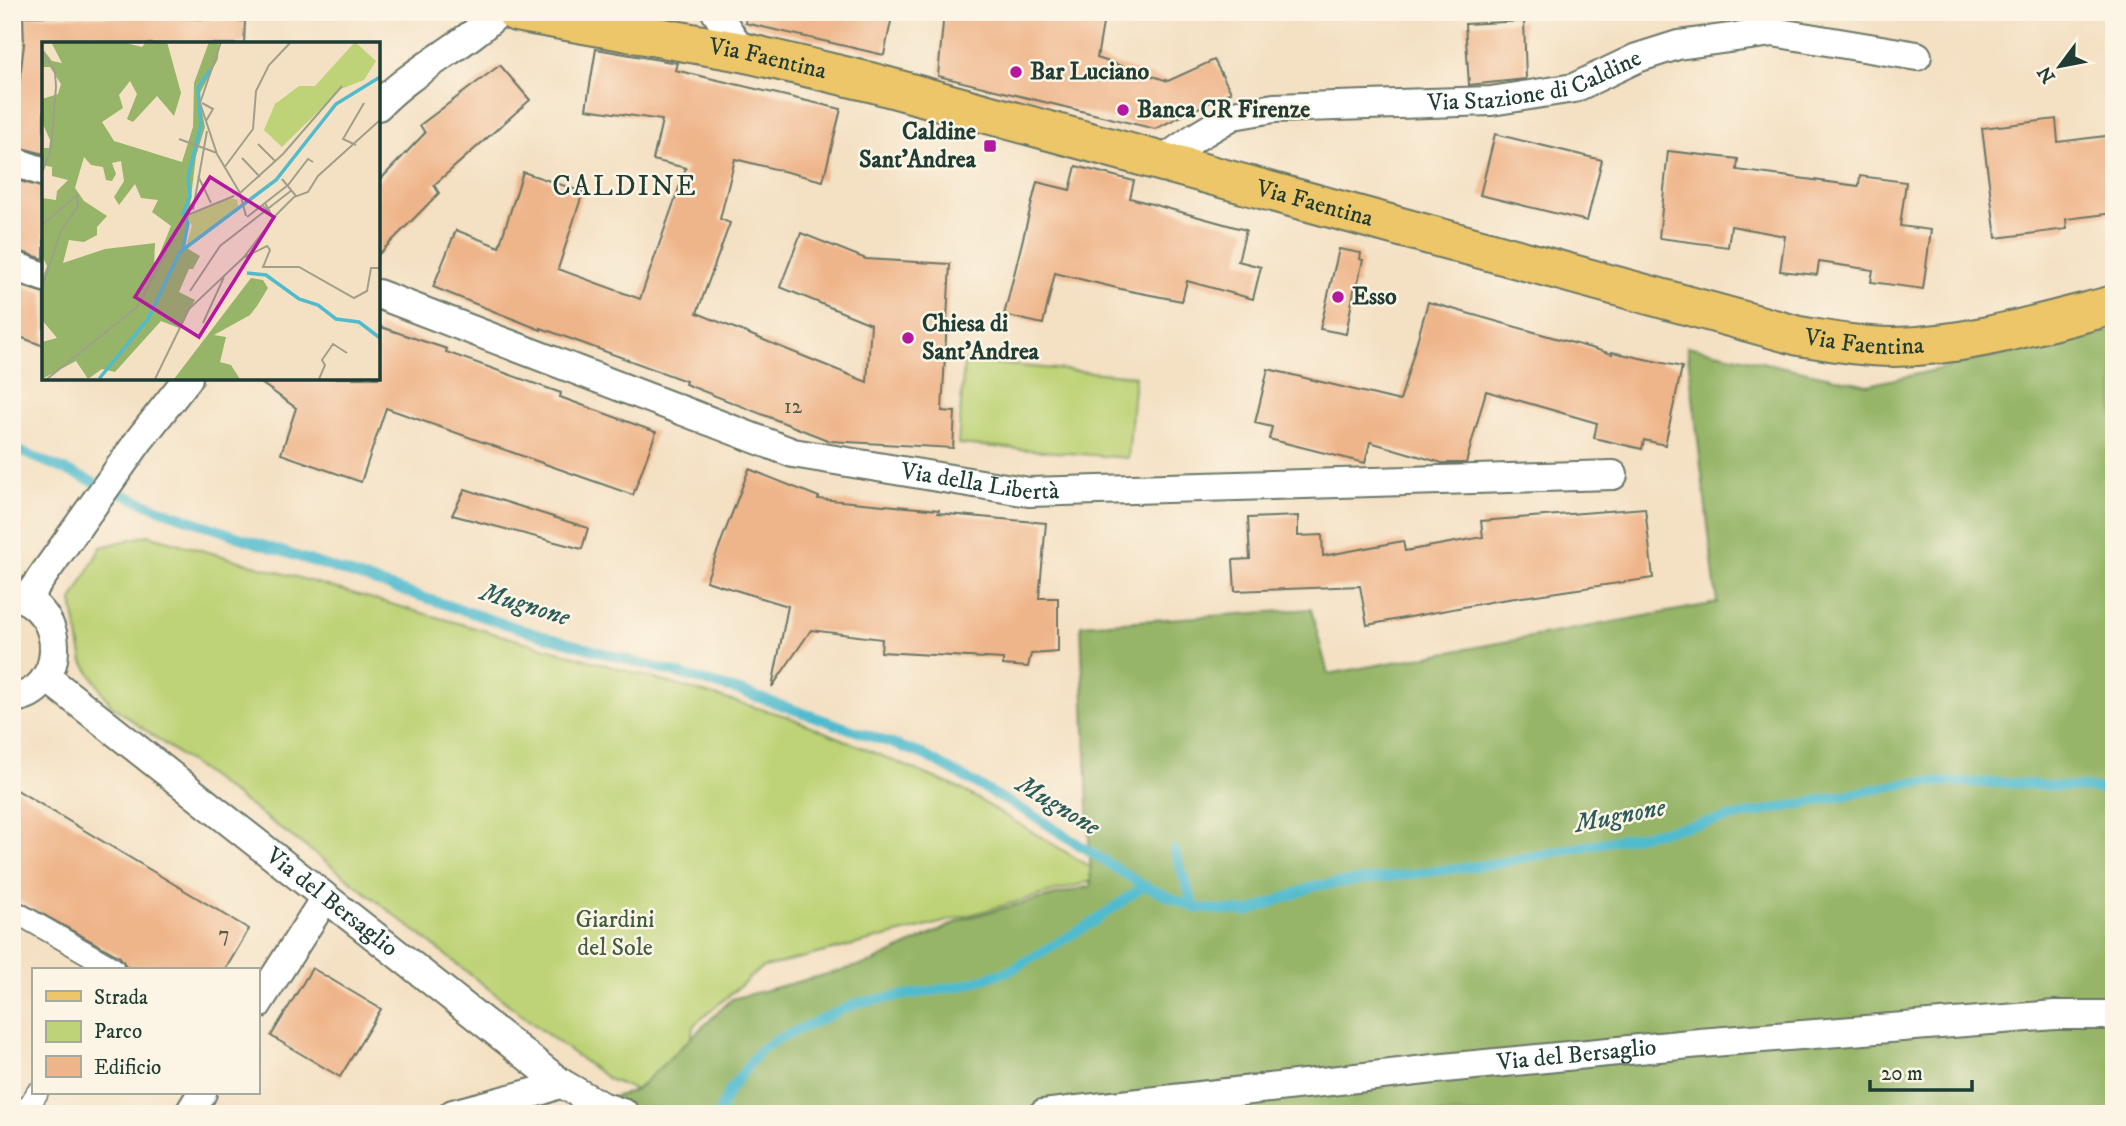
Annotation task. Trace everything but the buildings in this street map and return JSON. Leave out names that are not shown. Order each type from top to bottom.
[{"type":"main road","name":"Via Faentina","points":[[516,12],[742,52],[874,83],[1785,332],[1844,344],[1893,347],[1938,344],[2018,329],[2114,305]]},
{"type":"street","points":[[380,104],[390,93],[478,33],[499,12]]},
{"type":"street","points":[[716,12],[742,52]]},
{"type":"street","name":"Via Stazione di Caldine","points":[[1162,161],[1233,115],[1274,108],[1492,101],[1519,97],[1574,88],[1637,58],[1678,45],[1706,41],[1773,32],[1917,55]]},
{"type":"street","points":[[12,161],[42,171]]},
{"type":"street","points":[[12,265],[42,276]]},
{"type":"street","name":"Via della Libertà","points":[[380,295],[793,453],[1029,492],[1613,475]]},
{"type":"street","points":[[12,698],[34,688],[46,677],[54,657],[51,626],[41,610],[20,596],[78,529],[140,439],[186,380]]},
{"type":"street","name":"Via del Bersaglio","points":[[46,677],[561,1083],[601,1107],[625,1114]]},
{"type":"street","points":[[259,1002],[325,898]]},
{"type":"street","points":[[12,910],[113,968]]},
{"type":"street","name":"Via del Bersaglio","points":[[1043,1114],[1434,1069],[1687,1045],[2055,1015],[2114,1015]]},
{"type":"street","points":[[453,1114],[561,1083]]},
{"type":"street","points":[[24,1114],[36,1094]]},
{"type":"street","points":[[189,1114],[201,1094]]},
{"type":"green space","points":[[2114,330],[2114,1114],[560,1114],[636,1090],[732,999],[873,962],[966,918],[1091,886],[1081,625],[1311,609],[1328,674],[1717,603],[1687,346],[1868,385]]},
{"type":"green space","points":[[964,361],[1135,376],[1128,458],[958,444]]},
{"type":"green space","name":"Giardini del Sole","points":[[148,535],[789,717],[961,789],[1107,877],[929,926],[761,968],[693,1026],[683,1108],[610,1080],[540,1029],[328,863],[111,705],[83,662],[72,601],[101,547]]},
{"type":"waterway","name":"Mugnone","points":[[12,448],[159,509],[250,541],[533,633],[740,691],[922,754],[1034,816],[1144,886],[1195,908],[1248,912],[1315,886],[1494,864],[1913,782],[2009,783],[2114,790]]},
{"type":"waterway","points":[[1174,850],[1195,908]]},
{"type":"waterway","points":[[718,1114],[729,1091],[760,1050],[778,1039],[857,1003],[961,986],[1011,970],[1092,923],[1144,886]]},
{"type":"place","name":"Bar Luciano","points":[[1016,72]]},
{"type":"place","name":"Banca CR Firenze","points":[[1123,110]]},
{"type":"place","name":"Caldine Sant'Andrea","points":[[990,146]]},
{"type":"place","name":"Esso","points":[[1338,297]]},
{"type":"place","name":"Chiesa di Sant'Andrea","points":[[908,338]]},
{"type":"district","name":"CALDINE","points":[[625,186]]}]
